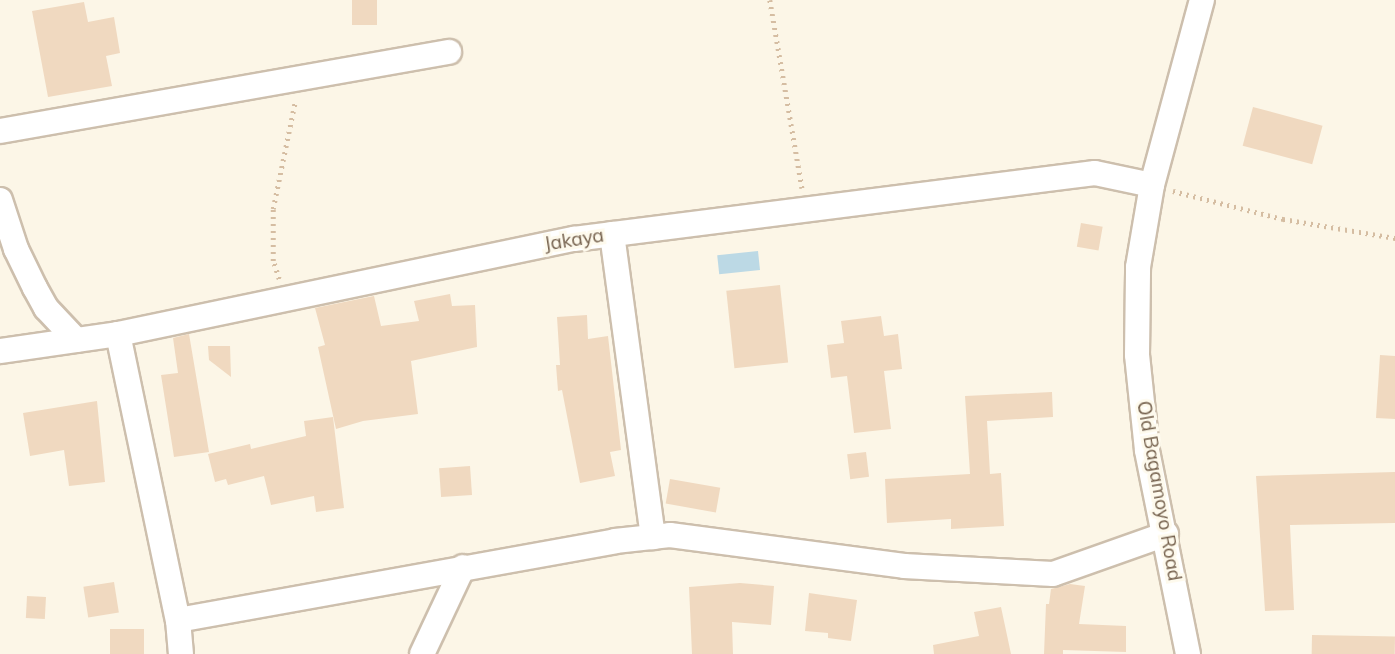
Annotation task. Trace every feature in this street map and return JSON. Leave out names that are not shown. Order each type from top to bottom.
[{"type":"street","name":"Old Bagamoyo Road","points":[[1188,654],[1147,450],[1137,355],[1139,267],[1152,186],[1202,0]]},
{"type":"street","points":[[0,131],[449,52]]},
{"type":"street","name":"Jakaya","points":[[0,351],[118,334],[452,263],[611,234],[1095,173],[1152,186]]},
{"type":"street","points":[[0,200],[16,249],[35,288],[46,308],[76,340]]},
{"type":"street","points":[[611,234],[653,537]]},
{"type":"street","points":[[118,334],[178,620],[181,654]]},
{"type":"street","points":[[178,620],[463,567],[670,535],[904,566],[1053,574],[1166,534]]},
{"type":"street","points":[[422,654],[463,567]]},
{"type":"path","points":[[770,0],[806,209]]},
{"type":"path","points":[[285,300],[273,261],[273,209],[300,78]]},
{"type":"path","points":[[1152,186],[1283,219],[1395,238]]},
{"type":"water","points":[[758,251],[760,270],[719,274],[717,255]]},
{"type":"building","points":[[352,0],[377,0],[377,25],[352,25]]},
{"type":"building","points":[[84,2],[88,22],[114,17],[120,53],[106,56],[112,86],[48,97],[32,11]]},
{"type":"building","points":[[1253,107],[1323,126],[1312,164],[1243,146]]},
{"type":"building","points":[[1081,223],[1103,227],[1098,250],[1077,247]]},
{"type":"building","points":[[780,285],[788,363],[734,368],[726,291]]},
{"type":"building","points":[[450,294],[452,306],[475,305],[477,347],[411,361],[418,414],[363,421],[336,429],[318,347],[325,345],[315,308],[374,296],[381,326],[419,321],[414,301]]},
{"type":"building","points":[[587,315],[588,339],[608,336],[621,450],[610,452],[615,476],[580,483],[562,390],[558,391],[556,365],[560,365],[557,317]]},
{"type":"building","points":[[881,316],[884,336],[898,334],[902,369],[884,371],[891,429],[854,433],[847,376],[831,378],[827,345],[844,343],[841,321]]},
{"type":"building","points":[[189,334],[209,452],[174,457],[161,375],[178,373],[173,338]]},
{"type":"building","points":[[208,346],[230,346],[231,377],[209,360]]},
{"type":"building","points":[[1380,355],[1395,356],[1395,419],[1376,418]]},
{"type":"building","points":[[1052,392],[1053,417],[987,421],[990,474],[1001,473],[1004,526],[951,529],[951,519],[887,523],[885,479],[970,474],[965,396]]},
{"type":"building","points":[[97,401],[105,482],[69,486],[64,450],[30,456],[23,413]]},
{"type":"building","points":[[333,417],[344,508],[316,512],[314,496],[271,505],[264,476],[228,485],[226,479],[215,482],[208,454],[250,444],[251,449],[306,436],[304,421]]},
{"type":"building","points":[[866,452],[869,477],[850,479],[847,454]]},
{"type":"building","points":[[470,466],[472,495],[441,497],[439,468]]},
{"type":"building","points":[[1395,472],[1395,523],[1290,525],[1294,610],[1265,611],[1256,476]]},
{"type":"building","points":[[670,479],[720,488],[716,512],[666,504]]},
{"type":"building","points":[[114,582],[119,613],[88,617],[83,587]]},
{"type":"building","points":[[740,583],[774,586],[771,625],[732,622],[733,654],[692,654],[689,587]]},
{"type":"building","points":[[1070,584],[1085,586],[1079,624],[1126,626],[1126,652],[1063,650],[1063,654],[1044,654],[1046,604],[1049,604],[1051,589]]},
{"type":"building","points":[[809,593],[857,600],[851,641],[828,638],[828,633],[805,631]]},
{"type":"building","points":[[27,596],[46,597],[45,619],[26,618]]},
{"type":"building","points":[[1001,607],[1011,654],[934,654],[933,645],[979,636],[974,612]]},
{"type":"building","points":[[110,629],[144,629],[144,654],[110,654]]},
{"type":"building","points":[[1312,635],[1395,636],[1395,654],[1312,654]]}]
